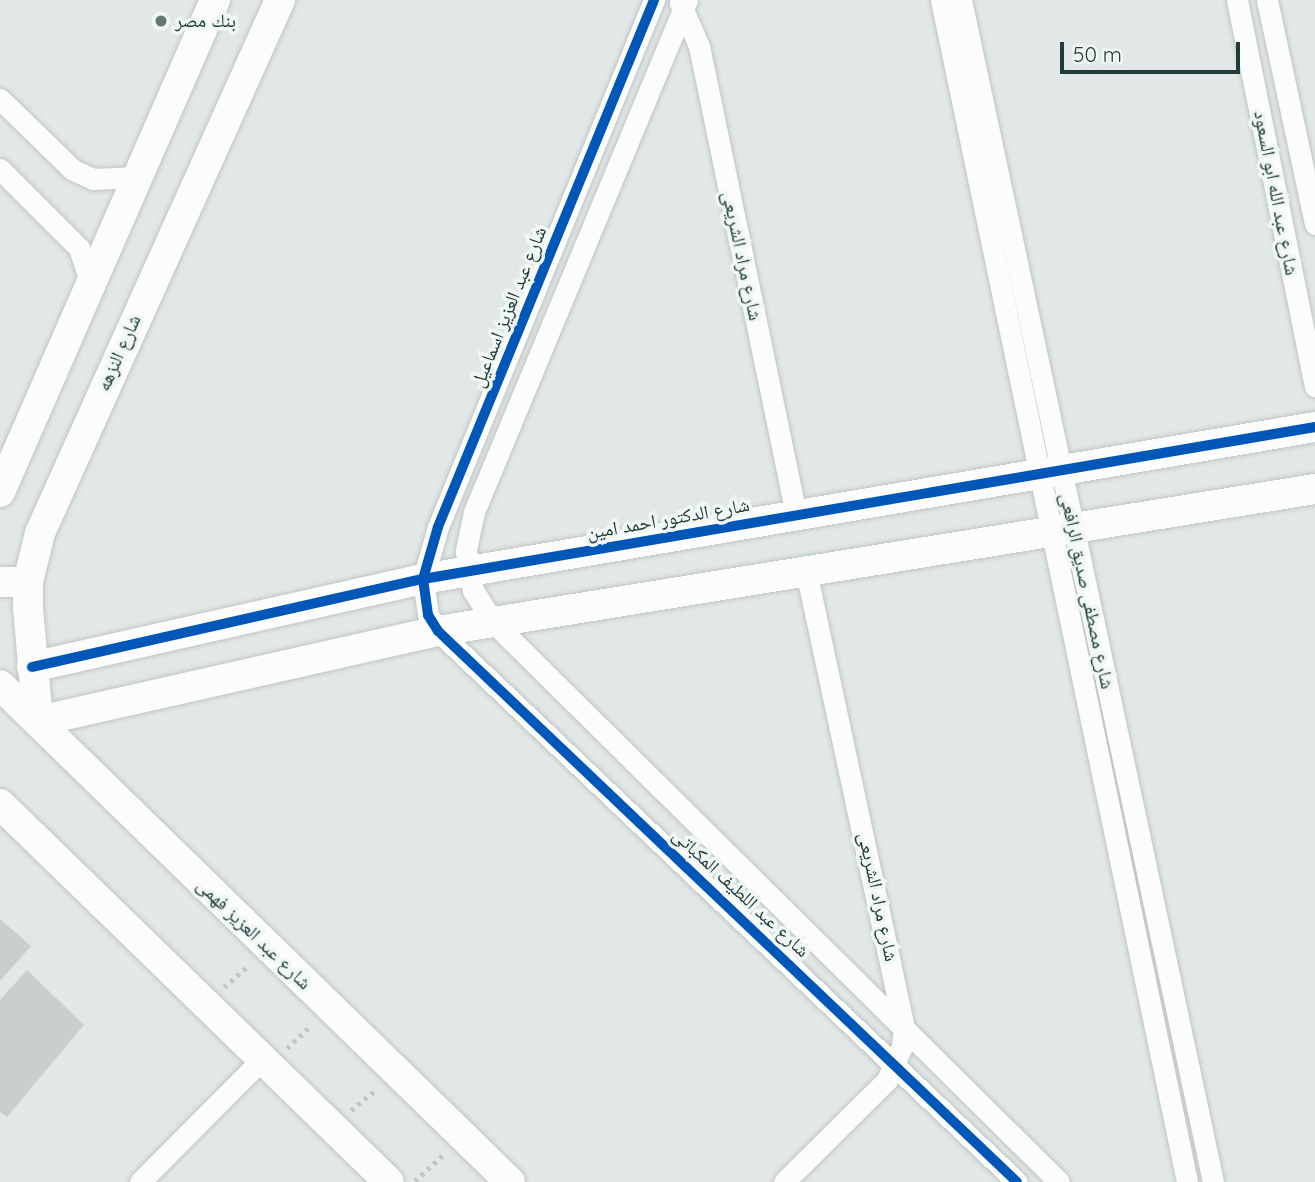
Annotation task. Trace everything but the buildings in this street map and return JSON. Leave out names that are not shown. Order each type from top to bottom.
[{"type":"main road","points":[[0,492],[215,0]]},
{"type":"main road","name":"شارع النزهه","points":[[37,722],[32,667],[14,582],[280,0]]},
{"type":"main road","name":"شارع الدكتور احمد امين","points":[[32,667],[423,579],[1315,427]]},
{"type":"main road","points":[[37,722],[438,631],[1314,490]]},
{"type":"main road","name":"شارع عبد العزيز فهمى","points":[[0,685],[510,1182]]},
{"type":"main road","points":[[0,804],[389,1182]]},
{"type":"street","name":"شارع عبد العزيز اسماعيل","points":[[438,631],[423,597],[423,579],[447,502],[654,0]]},
{"type":"street","name":"شارع مصطفى صديق الرافعى","points":[[941,0],[1050,472]]},
{"type":"street","name":"شارع مصطفى صديق الرافعى","points":[[961,0],[1187,1182]]},
{"type":"street","name":"شارع عبد الله ابو السعود","points":[[1237,0],[1315,386]]},
{"type":"street","name":"شارع عبد الله ابو السعود","points":[[1267,0],[1315,224]]},
{"type":"street","points":[[493,622],[473,590],[468,571],[466,551],[474,512],[683,3]]},
{"type":"street","name":"شارع مراد الشريعى","points":[[683,3],[699,46],[796,515]]},
{"type":"street","points":[[0,99],[73,170],[93,179],[138,177]]},
{"type":"street","points":[[0,169],[79,248],[90,286]]},
{"type":"street","name":"شارع مصطفى صديق الرافعى","points":[[1062,530],[1213,1182]]},
{"type":"street","name":"شارع مراد الشريعى","points":[[784,1182],[875,1093],[897,1063],[904,1028],[806,572]]},
{"type":"street","name":"شارع عبد اللطيف المكباتى","points":[[493,622],[1059,1182]]},
{"type":"street","name":"شارع عبد اللطيف المكباتى","points":[[438,631],[897,1063],[1017,1182]]},
{"type":"street","points":[[140,1182],[266,1062]]},
{"type":"path","points":[[205,1003],[270,947]]},
{"type":"path","points":[[266,1062],[331,1007]]},
{"type":"path","points":[[331,1126],[397,1072]]},
{"type":"path","points":[[414,1182],[464,1137]]},
{"type":"cycle path","points":[[654,0],[438,527],[423,579],[428,615],[438,631],[1017,1182]]},
{"type":"cycle path","points":[[32,667],[423,579],[1315,427]]},
{"type":"place","name":"بنك مصر","points":[[161,21]]}]
